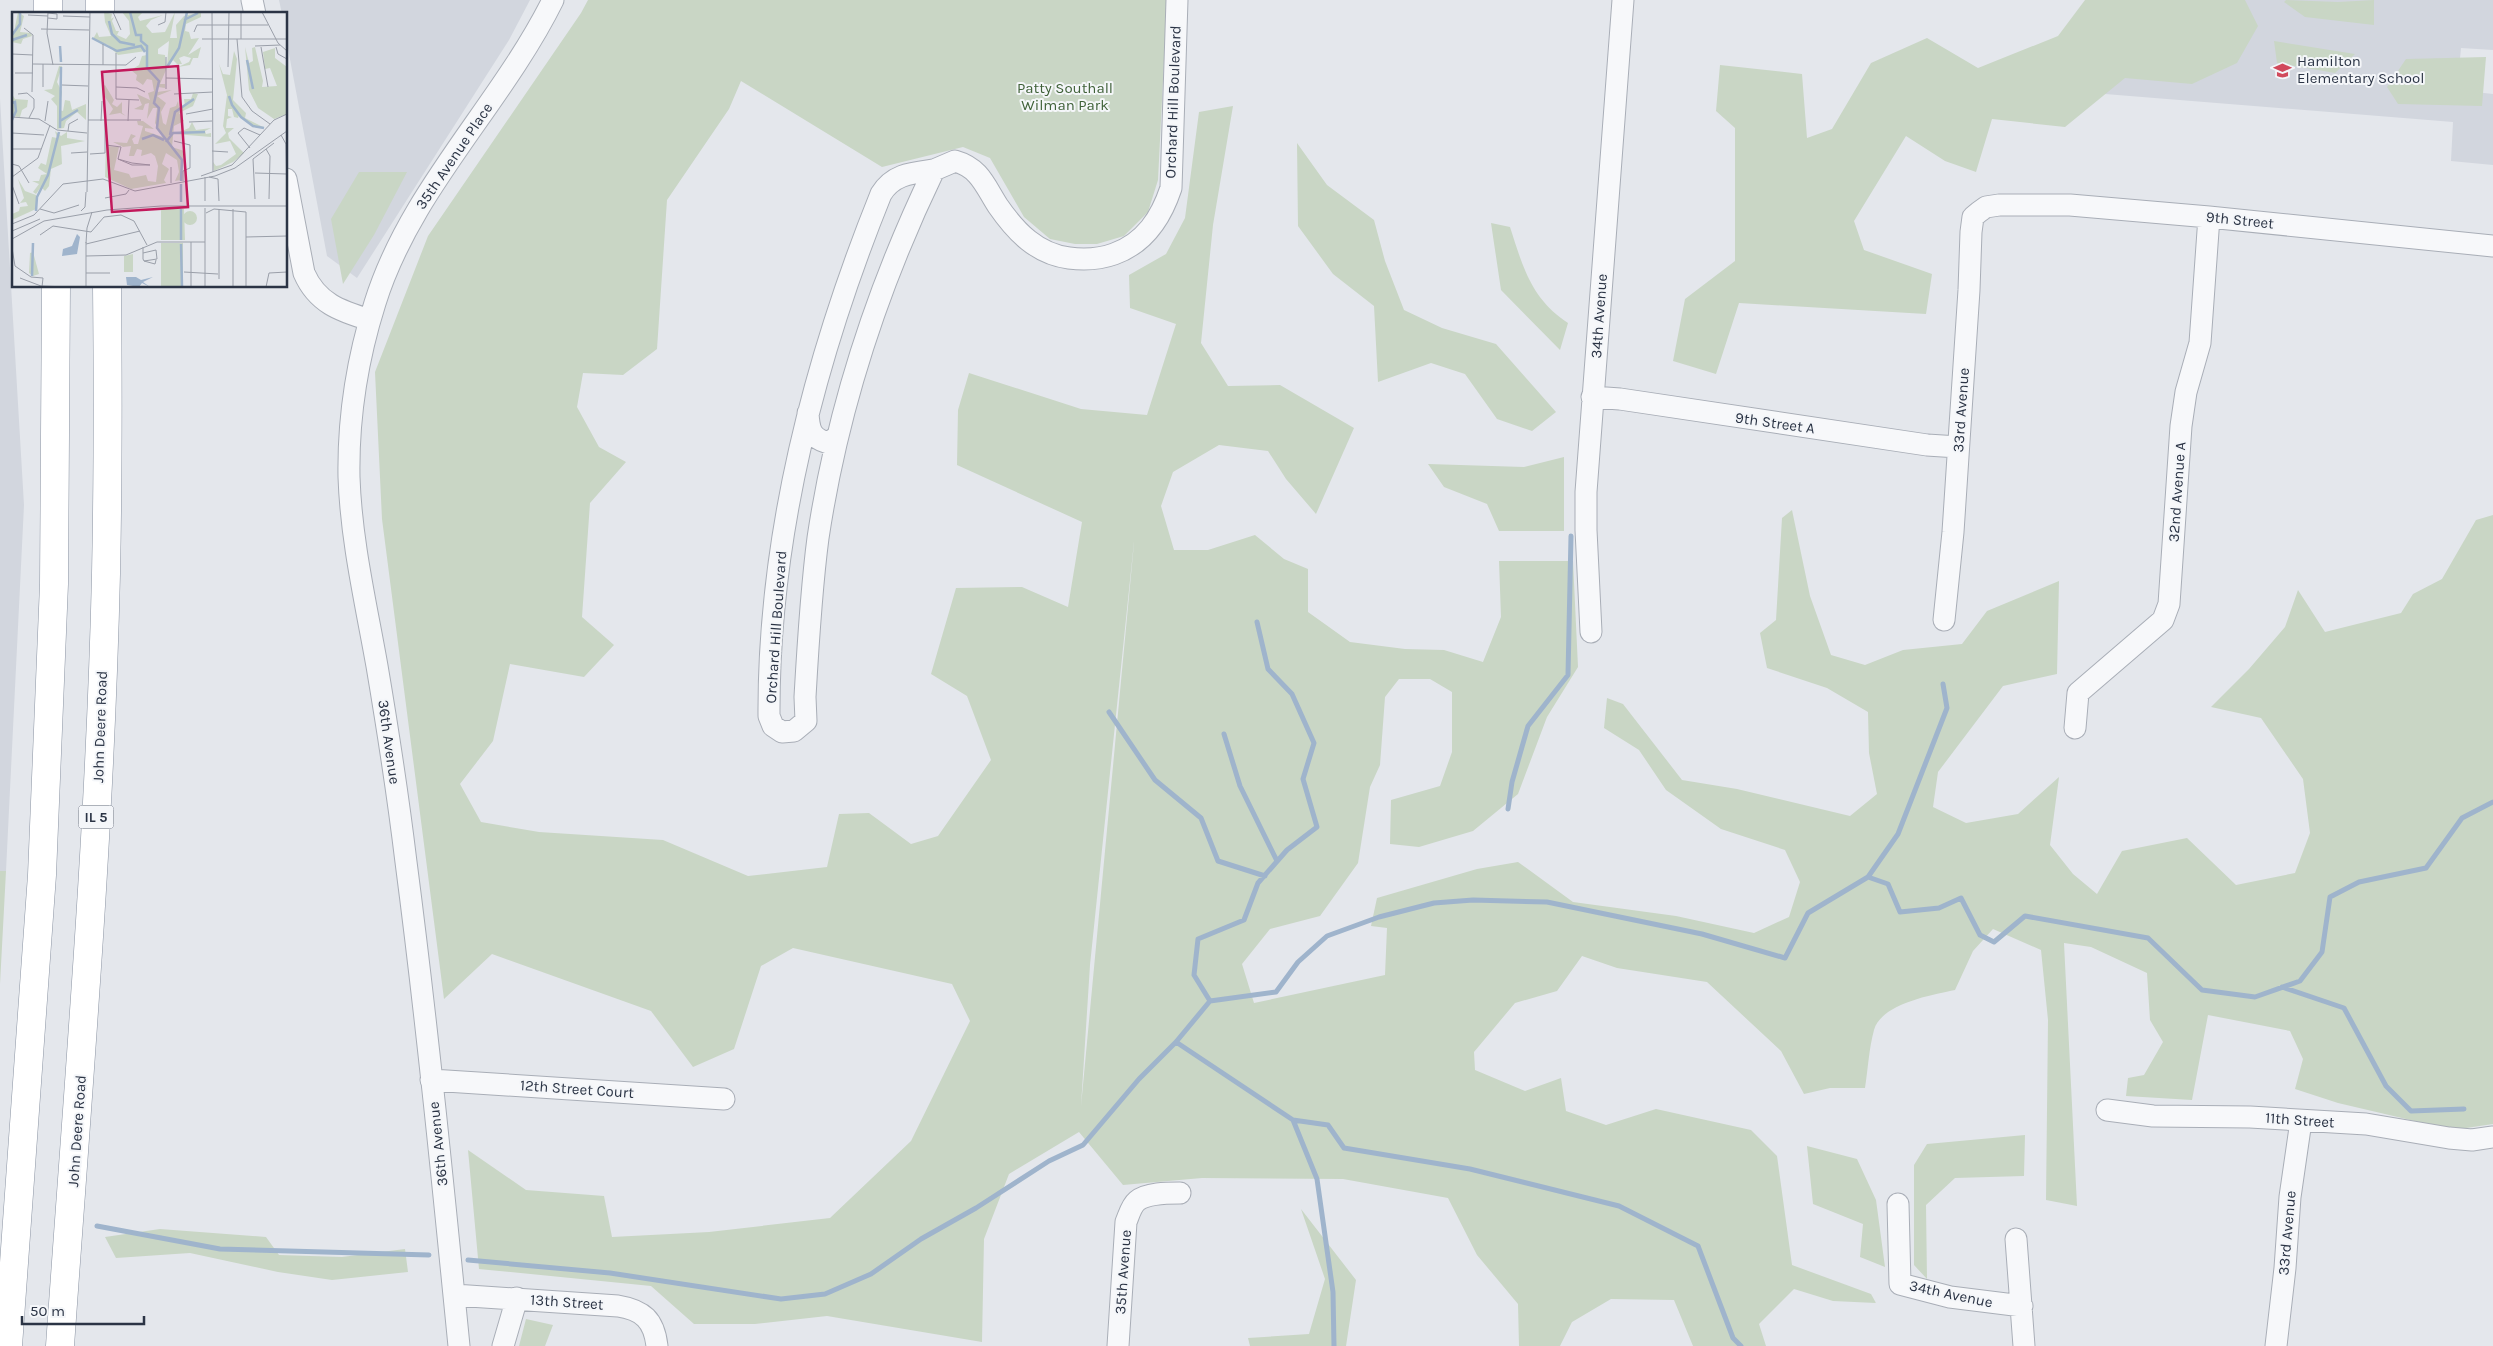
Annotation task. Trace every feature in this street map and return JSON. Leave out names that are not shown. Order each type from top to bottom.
[{"type":"highway","points":[[8,1346],[42,875],[54,584],[56,288]]},
{"type":"highway","name":"John Deere Road","points":[[60,1346],[86,991],[98,774],[106,575],[108,288]]},
{"type":"street","name":"35th Avenue Place","points":[[370,320],[392,260],[412,221],[433,185],[516,64],[553,0]]},
{"type":"street","name":"Orchard Hill Boulevard","points":[[934,170],[903,234],[868,330],[838,436],[818,538],[805,697],[806,721],[794,731],[782,732],[773,726],[769,716],[777,588],[789,497],[808,413],[834,320],[881,194],[887,185],[900,176],[934,170],[955,161],[974,169],[984,180],[998,206],[1034,246],[1055,256],[1095,259],[1126,250],[1148,233],[1165,206],[1171,188],[1177,0]]},
{"type":"street","name":"34th Avenue","points":[[1591,632],[1586,530],[1592,397],[1623,0]]},
{"type":"street","points":[[288,189],[304,273],[314,292],[339,311],[370,320]]},
{"type":"street","name":"9th Street","points":[[1986,207],[2070,205],[2493,246]]},
{"type":"street","name":"33rd Avenue","points":[[1944,620],[1953,532],[1971,232],[1973,217],[1986,207]]},
{"type":"street","name":"32nd Avenue A","points":[[2075,728],[2078,693],[2163,620],[2170,604],[2181,426],[2186,392],[2200,343],[2209,217]]},
{"type":"street","name":"36th Avenue","points":[[370,320],[353,404],[350,463],[352,516],[406,859],[459,1346]]},
{"type":"street","name":"9th Street A","points":[[1592,397],[1620,399],[1927,445],[1958,447]]},
{"type":"street","name":"Orchard Hill Boulevard","points":[[808,413],[809,430],[813,437],[828,443],[838,436]]},
{"type":"street","name":"12th Street Court","points":[[431,1080],[724,1099]]},
{"type":"street","name":"11th Street","points":[[2107,1110],[2153,1116],[2250,1116],[2366,1124],[2472,1140],[2493,1137]]},
{"type":"street","name":"33rd Avenue","points":[[2276,1346],[2285,1268],[2290,1197],[2301,1121]]},
{"type":"street","name":"35th Avenue","points":[[1118,1346],[1126,1222],[1131,1209],[1137,1201],[1163,1193],[1180,1194]]},
{"type":"street","name":"34th Avenue","points":[[1898,1204],[1900,1284],[1950,1297],[2022,1306]]},
{"type":"street","points":[[2016,1238],[2024,1346]]},
{"type":"street","name":"13th Street","points":[[454,1296],[516,1298],[634,1309],[652,1324],[657,1346]]},
{"type":"street","points":[[503,1346],[516,1298]]},
{"type":"shaded area","points":[[279,0],[530,0],[509,40],[357,278],[327,256],[288,49],[288,12],[282,12]]},
{"type":"shaded area","name":"Hamilton Elementary School","points":[[2111,0],[2493,0],[2493,50],[2461,48],[2457,90],[2493,94],[2493,165],[2451,161],[2453,122],[2105,94]]},
{"type":"shaded area","points":[[0,99],[24,505],[6,871],[0,871]]},
{"type":"green space","name":"Patty Southall Wilman Park","points":[[588,0],[1167,0],[1158,180],[1148,212],[1124,236],[1097,244],[1075,244],[1050,239],[1024,217],[990,158],[963,147],[882,167],[741,81],[729,109],[667,200],[657,349],[623,375],[583,373],[577,407],[599,447],[626,462],[590,503],[582,617],[614,645],[584,677],[510,664],[493,741],[460,784],[481,822],[539,832],[663,840],[748,876],[827,867],[839,814],[869,813],[911,844],[938,836],[991,760],[967,696],[931,674],[956,588],[1022,587],[1068,607],[1082,522],[957,465],[958,410],[969,373],[1081,409],[1147,415],[1176,324],[1130,308],[1129,275],[1166,254],[1185,218],[1199,112],[1233,106],[1213,225],[1201,343],[1228,386],[1280,385],[1354,428],[1316,514],[1286,479],[1268,451],[1219,445],[1173,472],[1161,506],[1174,550],[1208,550],[1255,535],[1284,559],[1308,569],[1308,612],[1350,642],[1405,649],[1444,650],[1483,662],[1501,617],[1499,561],[1573,561],[1578,667],[1547,717],[1518,794],[1473,831],[1419,847],[1390,844],[1391,800],[1440,786],[1452,752],[1452,692],[1430,679],[1399,679],[1385,697],[1380,765],[1370,787],[1358,863],[1320,916],[1270,929],[1242,964],[1254,1003],[1385,975],[1387,928],[1371,926],[1377,898],[1477,869],[1518,862],[1573,902],[1676,916],[1754,933],[1789,917],[1800,882],[1785,850],[1721,829],[1666,790],[1639,750],[1604,728],[1607,698],[1623,704],[1682,780],[1737,789],[1850,816],[1877,794],[1869,753],[1868,712],[1827,688],[1767,668],[1760,633],[1776,620],[1782,518],[1792,510],[1810,596],[1831,655],[1865,665],[1903,650],[1962,644],[1987,611],[2059,581],[2057,674],[2003,686],[1938,772],[1933,807],[1966,823],[2018,814],[2059,777],[2050,845],[2073,874],[2097,894],[2122,851],[2187,838],[2236,885],[2295,873],[2310,833],[2303,779],[2261,718],[2211,707],[2249,669],[2285,627],[2298,590],[2325,632],[2401,613],[2413,594],[2442,579],[2476,520],[2493,515],[2493,1124],[2453,1130],[2338,1103],[2295,1089],[2303,1059],[2290,1031],[2208,1015],[2192,1100],[2126,1096],[2128,1078],[2144,1075],[2163,1042],[2150,1020],[2147,973],[2091,947],[2064,943],[2077,1206],[2046,1200],[2048,1020],[2041,950],[1993,929],[1973,951],[1955,990],[1908,1002],[1886,1013],[1879,1021],[1872,1037],[1865,1088],[1830,1088],[1804,1094],[1781,1051],[1707,982],[1617,968],[1582,956],[1557,991],[1515,1003],[1474,1052],[1475,1070],[1525,1091],[1561,1078],[1566,1111],[1606,1125],[1656,1109],[1751,1130],[1777,1156],[1792,1265],[1871,1294],[1876,1303],[1833,1301],[1794,1289],[1759,1324],[1766,1346],[1693,1346],[1674,1300],[1611,1299],[1572,1322],[1560,1346],[1519,1346],[1518,1304],[1477,1255],[1448,1198],[1343,1179],[1202,1178],[1123,1185],[1079,1132],[1009,1174],[984,1239],[982,1342],[827,1316],[755,1324],[694,1324],[651,1286],[479,1269],[468,1150],[526,1190],[604,1196],[612,1237],[709,1232],[830,1218],[911,1141],[970,1021],[952,984],[793,948],[761,966],[734,1049],[693,1067],[651,1011],[492,954],[444,999],[382,519],[375,372],[428,236],[581,13]],"holes":[[[1134,542],[1081,1106],[1090,965]]]},
{"type":"green space","points":[[2085,0],[2245,0],[2258,26],[2237,63],[2192,84],[2125,78],[2065,127],[1992,119],[1976,172],[1945,161],[1906,136],[1854,221],[1864,250],[1932,274],[1926,314],[1739,303],[1716,374],[1673,361],[1685,299],[1735,261],[1735,128],[1716,111],[1720,65],[1802,74],[1807,138],[1832,129],[1871,63],[1927,38],[1978,68],[2058,36]]},
{"type":"green space","points":[[2286,0],[2338,2],[2374,0],[2374,25],[2305,17],[2284,2]]},
{"type":"green space","points":[[2274,41],[2355,54],[2335,73],[2277,63]]},
{"type":"green space","points":[[2486,57],[2482,106],[2398,104],[2387,87],[2406,59]]},
{"type":"green space","points":[[1297,143],[1327,185],[1374,220],[1385,261],[1404,310],[1442,328],[1496,344],[1556,412],[1532,431],[1497,419],[1465,374],[1431,363],[1378,382],[1374,306],[1333,274],[1298,226]]},
{"type":"green space","points":[[359,172],[407,172],[374,235],[343,284],[331,219]]},
{"type":"green space","points":[[1491,223],[1510,227],[1524,269],[1537,293],[1555,314],[1568,323],[1560,350],[1501,290]]},
{"type":"green space","points":[[1564,457],[1564,531],[1499,531],[1487,504],[1444,487],[1428,464],[1524,467]]},
{"type":"green space","points":[[0,871],[6,871],[0,984]]},
{"type":"green space","points":[[2025,1135],[2024,1176],[1955,1178],[1926,1205],[1927,1279],[1914,1265],[1914,1165],[1927,1144]]},
{"type":"green space","points":[[1807,1146],[1857,1159],[1876,1200],[1885,1267],[1860,1257],[1863,1224],[1813,1204]]},
{"type":"green space","points":[[1301,1209],[1356,1280],[1346,1346],[1250,1346],[1248,1338],[1309,1334],[1325,1279]]},
{"type":"green space","points":[[160,1229],[266,1237],[279,1255],[342,1257],[405,1249],[408,1272],[332,1280],[278,1272],[190,1253],[116,1258],[105,1237]]},
{"type":"green space","points":[[526,1319],[553,1325],[545,1346],[519,1346]]},
{"type":"waterway","points":[[1508,809],[1512,782],[1528,726],[1568,675],[1571,536]]},
{"type":"waterway","points":[[1210,1001],[1194,975],[1198,939],[1244,920],[1258,883],[1287,850],[1317,827],[1303,779],[1314,743],[1292,694],[1268,669],[1257,622]]},
{"type":"waterway","points":[[1868,877],[1898,834],[1947,708],[1943,684]]},
{"type":"waterway","points":[[1109,712],[1155,780],[1201,818],[1218,861],[1265,876]]},
{"type":"waterway","points":[[1224,734],[1240,786],[1277,861]]},
{"type":"waterway","points":[[468,1260],[610,1273],[781,1299],[825,1294],[871,1274],[921,1239],[976,1208],[1049,1161],[1083,1145],[1139,1079],[1176,1042],[1210,1001],[1276,992],[1298,962],[1327,936],[1379,917],[1434,903],[1473,900],[1547,902],[1702,934],[1785,958],[1808,913],[1868,877],[1888,884],[1900,912],[1939,908],[1961,898],[1980,935],[1994,942],[2025,916],[2148,938],[2202,990],[2255,997],[2300,981],[2322,952],[2330,897],[2359,882],[2426,868],[2462,818],[2493,802]]},
{"type":"waterway","points":[[2282,987],[2344,1008],[2386,1086],[2411,1111],[2464,1109]]},
{"type":"waterway","points":[[1176,1042],[1293,1120],[1317,1179],[1333,1292],[1334,1346]]},
{"type":"waterway","points":[[1293,1120],[1328,1125],[1344,1148],[1470,1169],[1619,1206],[1698,1246],[1733,1338],[1741,1346]]},
{"type":"waterway","points":[[97,1226],[220,1249],[429,1255]]},
{"type":"place","name":"Hamilton Elementary School","points":[[2283,70]]}]
